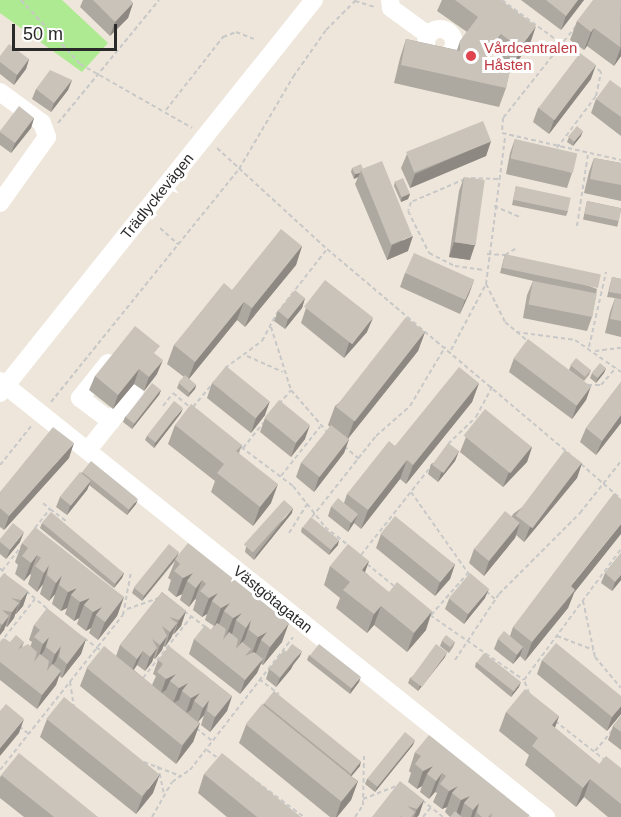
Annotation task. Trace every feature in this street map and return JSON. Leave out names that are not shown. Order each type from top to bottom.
[{"type":"street","name":"Trädlyckevägen","points":[[2,386],[314,0]]},
{"type":"street","points":[[380,0],[389,0],[391,8],[428,35]]},
{"type":"street","points":[[0,92],[42,123],[47,137],[0,203]]},
{"type":"street","points":[[111,421],[80,398],[118,350]]},
{"type":"street","name":"Västgötagatan","points":[[2,386],[88,450],[546,817]]},
{"type":"street","points":[[88,450],[135,392]]},
{"type":"path","points":[[21,0],[72,56],[96,73],[166,110],[196,130]]},
{"type":"path","points":[[47,137],[96,73],[159,0]]},
{"type":"path","points":[[0,465],[239,169],[293,77],[326,30],[356,0]]},
{"type":"path","points":[[502,0],[601,72],[596,96],[557,148]]},
{"type":"path","points":[[534,346],[516,332],[499,312],[486,284],[487,254],[505,138],[503,118],[583,16]]},
{"type":"path","points":[[166,110],[223,37],[236,32],[254,39]]},
{"type":"path","points":[[505,138],[621,160]]},
{"type":"path","points":[[212,144],[327,249],[493,385],[621,499]]},
{"type":"path","points":[[578,226],[588,154]]},
{"type":"path","points":[[485,270],[455,266],[429,253],[408,208],[460,180],[498,179]]},
{"type":"path","points":[[494,206],[522,218]]},
{"type":"path","points":[[160,228],[178,244]]},
{"type":"path","points":[[192,409],[226,367],[246,356],[271,327],[327,249]]},
{"type":"path","points":[[487,254],[505,255],[515,249]]},
{"type":"path","points":[[589,347],[606,272]]},
{"type":"path","points":[[450,350],[486,284]]},
{"type":"path","points":[[271,327],[283,372],[291,390],[320,427],[359,459]]},
{"type":"path","points":[[516,332],[575,340],[595,351],[621,372]]},
{"type":"path","points":[[312,517],[376,436],[410,406],[445,347]]},
{"type":"path","points":[[595,351],[621,348]]},
{"type":"path","points":[[246,356],[283,372]]},
{"type":"path","points":[[579,380],[597,386],[616,368]]},
{"type":"path","points":[[445,447],[476,417],[493,385]]},
{"type":"path","points":[[277,406],[291,390]]},
{"type":"path","points":[[163,406],[173,393],[200,415]]},
{"type":"path","points":[[243,448],[270,415]]},
{"type":"path","points":[[280,477],[320,427]]},
{"type":"path","points":[[234,442],[280,477],[359,557],[404,594]]},
{"type":"path","points":[[359,557],[439,456]]},
{"type":"path","points":[[455,660],[495,599],[603,484],[621,461]]},
{"type":"path","points":[[411,492],[468,573],[495,599]]},
{"type":"path","points":[[289,533],[308,502]]},
{"type":"path","points":[[43,503],[67,522]]},
{"type":"path","points":[[8,578],[1,570],[50,509]]},
{"type":"path","points":[[524,680],[621,549]]},
{"type":"path","points":[[0,770],[98,649],[126,609],[131,572]]},
{"type":"path","points":[[430,615],[468,573]]},
{"type":"path","points":[[17,585],[53,613]]},
{"type":"path","points":[[0,644],[35,599]]},
{"type":"path","points":[[126,609],[168,599]]},
{"type":"path","points":[[583,601],[593,650],[621,688]]},
{"type":"path","points":[[177,605],[210,631]]},
{"type":"path","points":[[422,608],[524,680],[534,700]]},
{"type":"path","points":[[140,683],[191,617]]},
{"type":"path","points":[[152,817],[180,776],[207,750],[259,679],[304,624]]},
{"type":"path","points":[[80,635],[106,656]]},
{"type":"path","points":[[558,636],[593,650]]},
{"type":"path","points":[[255,666],[264,674]]},
{"type":"path","points":[[259,679],[279,694]]},
{"type":"path","points":[[70,682],[77,713]]},
{"type":"path","points":[[48,709],[56,709]]},
{"type":"path","points":[[549,716],[612,766]]},
{"type":"path","points":[[594,752],[621,718]]},
{"type":"path","points":[[14,722],[29,734]]},
{"type":"path","points":[[194,727],[213,742]]},
{"type":"path","points":[[207,750],[223,761]]},
{"type":"path","points":[[12,755],[21,762]]},
{"type":"path","points":[[355,817],[363,799],[364,756]]},
{"type":"path","points":[[136,761],[158,766],[180,776]]},
{"type":"path","points":[[158,766],[165,796]]},
{"type":"path","points":[[236,768],[304,817]]},
{"type":"path","points":[[363,799],[389,784],[403,785]]},
{"type":"path","points":[[412,792],[443,817]]},
{"type":"path","points":[[423,817],[431,807]]},
{"type":"green space","points":[[0,0],[62,0],[108,43],[82,72],[0,13]]},
{"type":"building","points":[[93,0],[130,0],[133,3],[115,22]]},
{"type":"building","points":[[455,0],[501,0],[536,26],[520,48],[501,34],[488,52],[488,57],[512,63],[506,88],[401,65],[406,39],[460,51],[460,41],[478,17]]},
{"type":"building","points":[[546,0],[578,0],[566,16]]},
{"type":"building","points":[[593,0],[621,0],[620,47],[594,28],[591,32],[577,21]]},
{"type":"building","points":[[9,44],[29,59],[17,75],[0,62],[0,56]]},
{"type":"building","points":[[580,53],[596,65],[554,120],[538,108]]},
{"type":"building","points":[[50,70],[72,80],[54,103],[36,89]]},
{"type":"building","points":[[610,80],[621,88],[621,117],[596,99]]},
{"type":"building","points":[[19,106],[34,118],[15,143],[0,131]]},
{"type":"building","points":[[483,121],[491,141],[414,172],[406,152]]},
{"type":"building","points":[[577,126],[583,131],[574,142],[568,137]]},
{"type":"building","points":[[515,139],[577,153],[573,173],[511,158]]},
{"type":"building","points":[[594,158],[621,163],[621,185],[590,179]]},
{"type":"building","points":[[382,161],[412,236],[391,245],[361,170]]},
{"type":"building","points":[[361,164],[363,169],[360,173],[355,174],[352,168]]},
{"type":"building","points":[[464,177],[485,180],[476,245],[455,242]]},
{"type":"building","points":[[403,178],[410,194],[402,197],[395,182]]},
{"type":"building","points":[[516,186],[571,198],[568,211],[513,200]]},
{"type":"building","points":[[587,201],[621,208],[619,221],[584,214]]},
{"type":"building","points":[[281,229],[302,246],[252,308],[244,302],[195,362],[174,345],[224,283],[232,290]]},
{"type":"building","points":[[414,253],[474,280],[465,300],[405,273]]},
{"type":"building","points":[[505,254],[601,274],[598,288],[502,268]]},
{"type":"building","points":[[612,277],[621,279],[621,294],[609,292]]},
{"type":"building","points":[[325,280],[373,318],[352,344],[304,307]]},
{"type":"building","points":[[533,281],[597,293],[592,317],[528,305]]},
{"type":"building","points":[[295,290],[305,298],[288,319],[278,311]]},
{"type":"building","points":[[615,298],[621,299],[621,321],[610,319]]},
{"type":"building","points":[[406,317],[425,332],[355,422],[336,407]]},
{"type":"building","points":[[135,326],[160,346],[154,353],[163,360],[149,377],[139,369],[118,395],[95,376]]},
{"type":"building","points":[[528,339],[591,387],[577,406],[514,358]]},
{"type":"building","points":[[576,358],[591,370],[585,377],[570,365]]},
{"type":"building","points":[[600,363],[606,368],[598,378],[592,373]]},
{"type":"building","points":[[226,366],[270,401],[256,418],[212,383]]},
{"type":"building","points":[[459,367],[479,383],[413,465],[407,460],[368,510],[347,494],[389,441],[395,446]]},
{"type":"building","points":[[185,375],[196,385],[189,392],[178,382]]},
{"type":"building","points":[[621,382],[621,415],[602,441],[586,428]]},
{"type":"building","points":[[152,383],[161,390],[134,424],[126,417]]},
{"type":"building","points":[[279,400],[310,425],[296,443],[265,418]]},
{"type":"building","points":[[174,401],[183,408],[156,442],[147,436]]},
{"type":"building","points":[[191,404],[242,445],[236,451],[278,484],[260,507],[217,473],[224,464],[175,425]]},
{"type":"building","points":[[485,409],[532,447],[510,473],[464,435]]},
{"type":"building","points":[[331,425],[349,439],[320,477],[301,463]]},
{"type":"building","points":[[53,427],[74,443],[9,516],[0,508],[0,492]]},
{"type":"building","points":[[448,443],[459,451],[443,473],[432,465]]},
{"type":"building","points":[[565,450],[582,463],[532,528],[516,515]]},
{"type":"building","points":[[91,461],[138,499],[129,510],[82,472]]},
{"type":"building","points":[[80,472],[91,481],[71,506],[60,497]]},
{"type":"building","points":[[614,493],[621,499],[621,524],[571,586],[575,590],[532,642],[513,627]]},
{"type":"building","points":[[338,498],[358,514],[351,523],[331,507]]},
{"type":"building","points":[[284,500],[293,508],[253,553],[244,545]]},
{"type":"building","points":[[505,511],[520,523],[489,561],[474,549]]},
{"type":"building","points":[[51,512],[124,573],[115,584],[42,523]]},
{"type":"building","points":[[395,516],[455,564],[440,582],[381,534]]},
{"type":"building","points":[[311,517],[339,540],[331,550],[303,527]]},
{"type":"building","points":[[13,523],[24,532],[10,550],[0,542],[0,539]]},
{"type":"building","points":[[35,527],[124,597],[105,622],[96,615],[102,607],[93,612],[84,605],[90,598],[80,602],[71,595],[77,588],[68,592],[59,585],[62,575],[56,583],[47,575],[49,565],[44,573],[35,566],[41,558],[37,555],[31,563],[22,556],[28,548],[22,543]]},
{"type":"building","points":[[188,543],[289,623],[270,647],[261,640],[267,632],[258,637],[249,630],[251,620],[246,628],[236,620],[242,613],[233,618],[224,611],[230,603],[221,608],[212,601],[218,593],[209,598],[200,591],[206,584],[202,580],[196,588],[187,581],[193,573],[183,578],[174,571],[180,564],[175,559]]},
{"type":"building","points":[[169,544],[179,552],[144,596],[134,588]]},
{"type":"building","points":[[348,544],[369,561],[362,570],[389,592],[397,582],[432,611],[414,633],[381,606],[374,614],[343,590],[350,582],[330,566]]},
{"type":"building","points":[[621,553],[621,575],[615,582],[605,573]]},
{"type":"building","points":[[4,573],[28,591],[21,600],[11,598],[19,603],[12,612],[2,610],[9,616],[2,625],[0,623],[0,578]]},
{"type":"building","points":[[470,573],[489,589],[468,614],[449,598]]},
{"type":"building","points":[[162,592],[186,611],[179,620],[169,617],[177,623],[170,632],[162,626],[167,636],[160,645],[152,639],[157,648],[150,657],[143,651],[137,659],[120,645]]},
{"type":"building","points":[[47,608],[86,639],[67,664],[59,657],[61,646],[55,654],[46,647],[49,637],[43,644],[34,637],[40,630],[34,625]]},
{"type":"building","points":[[217,623],[226,629],[223,640],[229,632],[238,639],[236,649],[242,642],[251,649],[245,656],[254,652],[263,659],[245,680],[194,639],[205,625],[211,630]]},
{"type":"building","points":[[504,631],[523,647],[517,655],[498,639]]},
{"type":"building","points":[[16,635],[24,642],[18,649],[28,644],[37,652],[34,662],[40,654],[49,661],[47,671],[52,664],[61,671],[42,695],[0,662],[0,643],[4,638],[10,642]]},
{"type":"building","points":[[446,635],[455,642],[450,647],[442,641]]},
{"type":"building","points":[[556,643],[621,696],[621,706],[612,717],[542,660]]},
{"type":"building","points":[[292,644],[302,651],[295,659],[286,652]]},
{"type":"building","points":[[319,644],[361,677],[352,688],[310,656]]},
{"type":"building","points":[[436,644],[447,652],[422,687],[411,679]]},
{"type":"building","points":[[104,646],[200,723],[182,745],[86,668]]},
{"type":"building","points":[[169,646],[232,696],[215,717],[207,711],[209,700],[203,708],[194,701],[200,693],[191,698],[182,691],[188,683],[179,688],[170,681],[176,674],[166,679],[157,672],[163,664],[158,660]]},
{"type":"building","points":[[284,650],[295,659],[280,677],[269,669]]},
{"type":"building","points":[[484,653],[521,682],[514,691],[477,662]]},
{"type":"building","points":[[525,689],[559,716],[552,725],[599,764],[606,756],[621,768],[621,804],[590,779],[583,788],[532,746],[538,738],[506,712]]},
{"type":"building","points":[[274,691],[361,761],[351,774],[264,703]]},
{"type":"building","points":[[64,697],[160,774],[142,796],[46,719]]},
{"type":"building","points":[[6,704],[24,719],[0,748],[0,711]]},
{"type":"building","points":[[262,704],[358,781],[341,802],[246,724]]},
{"type":"building","points":[[621,716],[621,732],[613,726]]},
{"type":"building","points":[[405,732],[415,740],[377,787],[367,779]]},
{"type":"building","points":[[429,735],[529,815],[528,817],[491,817],[492,813],[488,817],[482,817],[477,813],[479,803],[473,810],[464,803],[470,796],[461,800],[452,793],[458,786],[449,791],[440,784],[446,776],[442,773],[436,781],[427,774],[433,766],[423,771],[415,764],[421,756],[415,752]]},
{"type":"building","points":[[19,753],[98,817],[54,817],[1,775]]},
{"type":"building","points":[[222,753],[301,817],[257,817],[204,774]]},
{"type":"building","points":[[400,781],[424,800],[417,809],[407,806],[415,812],[411,817],[400,815],[401,817],[372,817]]},
{"type":"building","points":[[455,811],[462,817],[450,817]]},
{"type":"place","name":"Vårdcentralen Håsten","points":[[471,56]]}]
